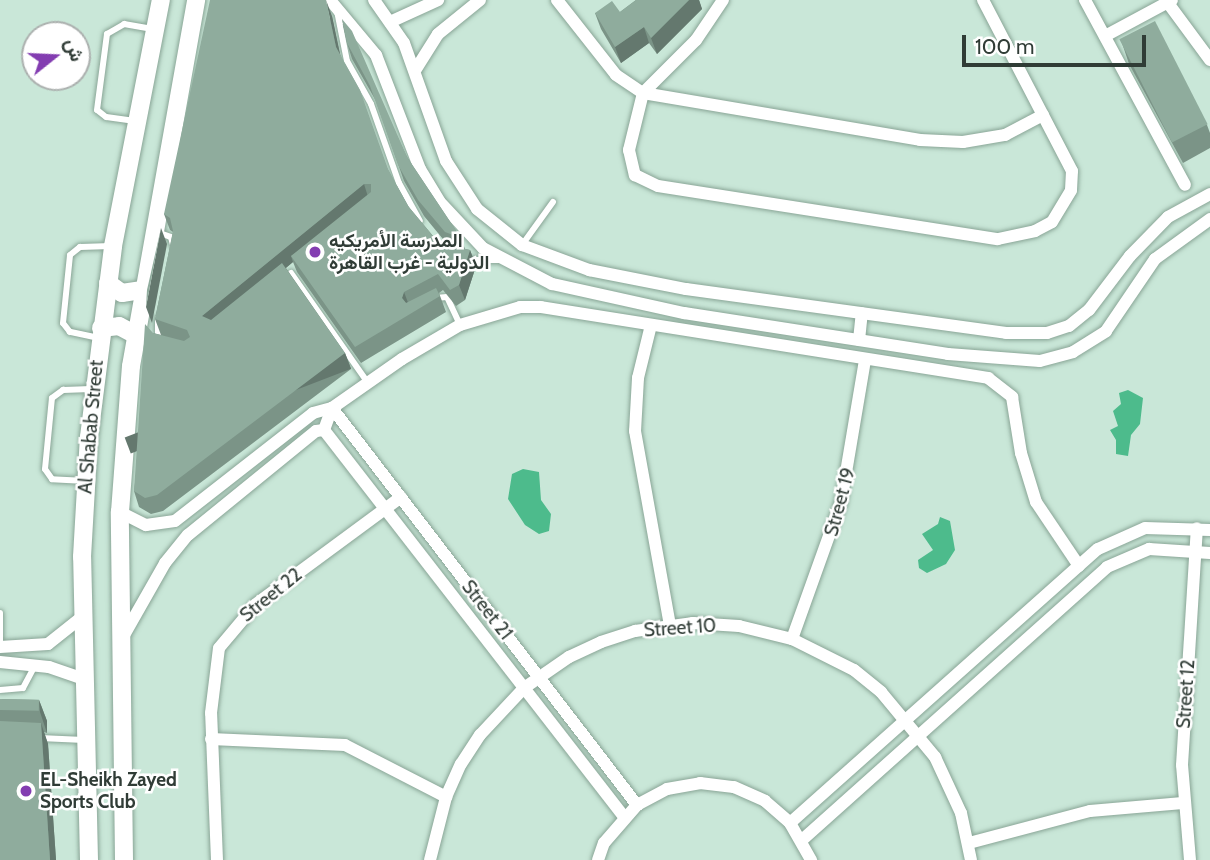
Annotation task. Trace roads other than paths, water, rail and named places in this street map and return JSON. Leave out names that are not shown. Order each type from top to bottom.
[{"type":"street","name":"Al Shabab Street","points":[[89,860],[83,740],[82,617],[86,481],[93,389],[113,246],[161,0]]},
{"type":"street","name":"Al Shabab Street","points":[[124,860],[120,512],[141,290],[196,0]]},
{"type":"street","points":[[374,0],[390,22],[416,69],[446,162],[461,189],[496,228],[522,245],[558,262],[601,273],[1006,333],[1047,333],[1069,326],[1089,310],[1130,256],[1168,217],[1210,194]]},
{"type":"street","points":[[390,22],[438,0]]},
{"type":"street","points":[[416,69],[428,45],[462,5],[480,0]]},
{"type":"street","points":[[557,0],[616,75],[643,93],[920,140],[962,142],[1005,135],[1043,115]]},
{"type":"street","points":[[723,0],[696,40],[643,93],[629,150],[629,163],[646,183],[998,239],[1035,231],[1052,222],[1071,190],[1072,171],[983,0]]},
{"type":"street","points":[[1085,0],[1185,185]]},
{"type":"street","points":[[1105,36],[1139,24],[1170,1],[1210,60]]},
{"type":"street","points":[[333,3],[376,55],[420,169],[439,201],[461,229],[501,260],[552,284],[588,293],[859,340],[1006,362],[1056,358],[1087,345],[1106,331],[1155,259],[1210,219]]},
{"type":"street","points":[[108,284],[121,293],[141,290]]},
{"type":"street","points":[[120,643],[165,563],[188,535],[316,431],[328,433],[335,411],[368,383],[460,325],[500,310],[541,307],[988,378],[1007,390],[1016,406],[1021,453],[1036,502],[1079,566]]},
{"type":"street","points":[[859,340],[862,313]]},
{"type":"street","points":[[651,325],[638,378],[635,431],[670,625]]},
{"type":"street","points":[[100,333],[119,326],[135,334]]},
{"type":"street","name":"Street 19","points":[[792,639],[841,502],[865,360]]},
{"type":"street","points":[[120,512],[146,525],[175,521],[313,413],[335,411]]},
{"type":"street","name":"Street 21","points":[[335,411],[637,805]]},
{"type":"street","name":"Street 21","points":[[328,433],[623,816]]},
{"type":"street","name":"Street 22","points":[[217,860],[211,739],[214,667],[230,630],[256,604],[401,497]]},
{"type":"street","points":[[790,823],[906,716],[1079,566],[1121,536],[1145,528],[1203,529]]},
{"type":"street","name":"Street 12","points":[[1190,860],[1183,803],[1183,728],[1195,551],[1203,529]]},
{"type":"street","points":[[802,840],[918,731],[1107,568],[1149,549],[1210,553]]},
{"type":"street","points":[[0,647],[48,644],[82,617]]},
{"type":"street","name":"Street 10","points":[[430,860],[446,797],[480,734],[524,688],[539,676],[601,642],[670,625],[738,626],[792,639],[854,670],[906,716],[918,731],[950,784],[969,843],[971,860]]},
{"type":"street","points":[[0,662],[35,665],[83,679]]},
{"type":"street","points":[[211,739],[345,745],[446,797]]},
{"type":"street","points":[[598,860],[623,816],[637,805],[667,789],[700,783],[723,786],[765,801],[790,823],[811,860]]},
{"type":"street","points":[[969,843],[1090,811],[1183,803]]},
{"type":"lane","points":[[333,3],[347,61],[371,104],[399,183],[425,228]]},
{"type":"lane","points":[[136,121],[106,117],[97,110],[107,34],[124,24],[155,29]]},
{"type":"lane","points":[[522,245],[553,202]]},
{"type":"lane","points":[[152,232],[171,237],[170,258]]},
{"type":"lane","points":[[100,333],[70,332],[63,323],[70,255],[80,247],[113,246]]},
{"type":"lane","points":[[455,256],[501,260]]},
{"type":"lane","points":[[283,280],[296,267]]},
{"type":"lane","points":[[291,273],[368,383]]},
{"type":"lane","points":[[429,302],[440,295],[447,298],[460,325]]},
{"type":"lane","points":[[160,306],[155,336],[164,344]]},
{"type":"lane","points":[[86,481],[58,480],[47,475],[47,434],[50,404],[57,393],[93,389]]},
{"type":"lane","points":[[0,613],[0,647]]},
{"type":"lane","points":[[0,690],[23,688],[35,665]]},
{"type":"lane","points":[[25,737],[83,740]]},
{"type":"place","name":"المدرسة الأمريكيه الدولية - غرب القاهرة","points":[[315,252]]},
{"type":"place","name":"EL-Sheikh Zayed Sports Club","points":[[26,791]]}]
